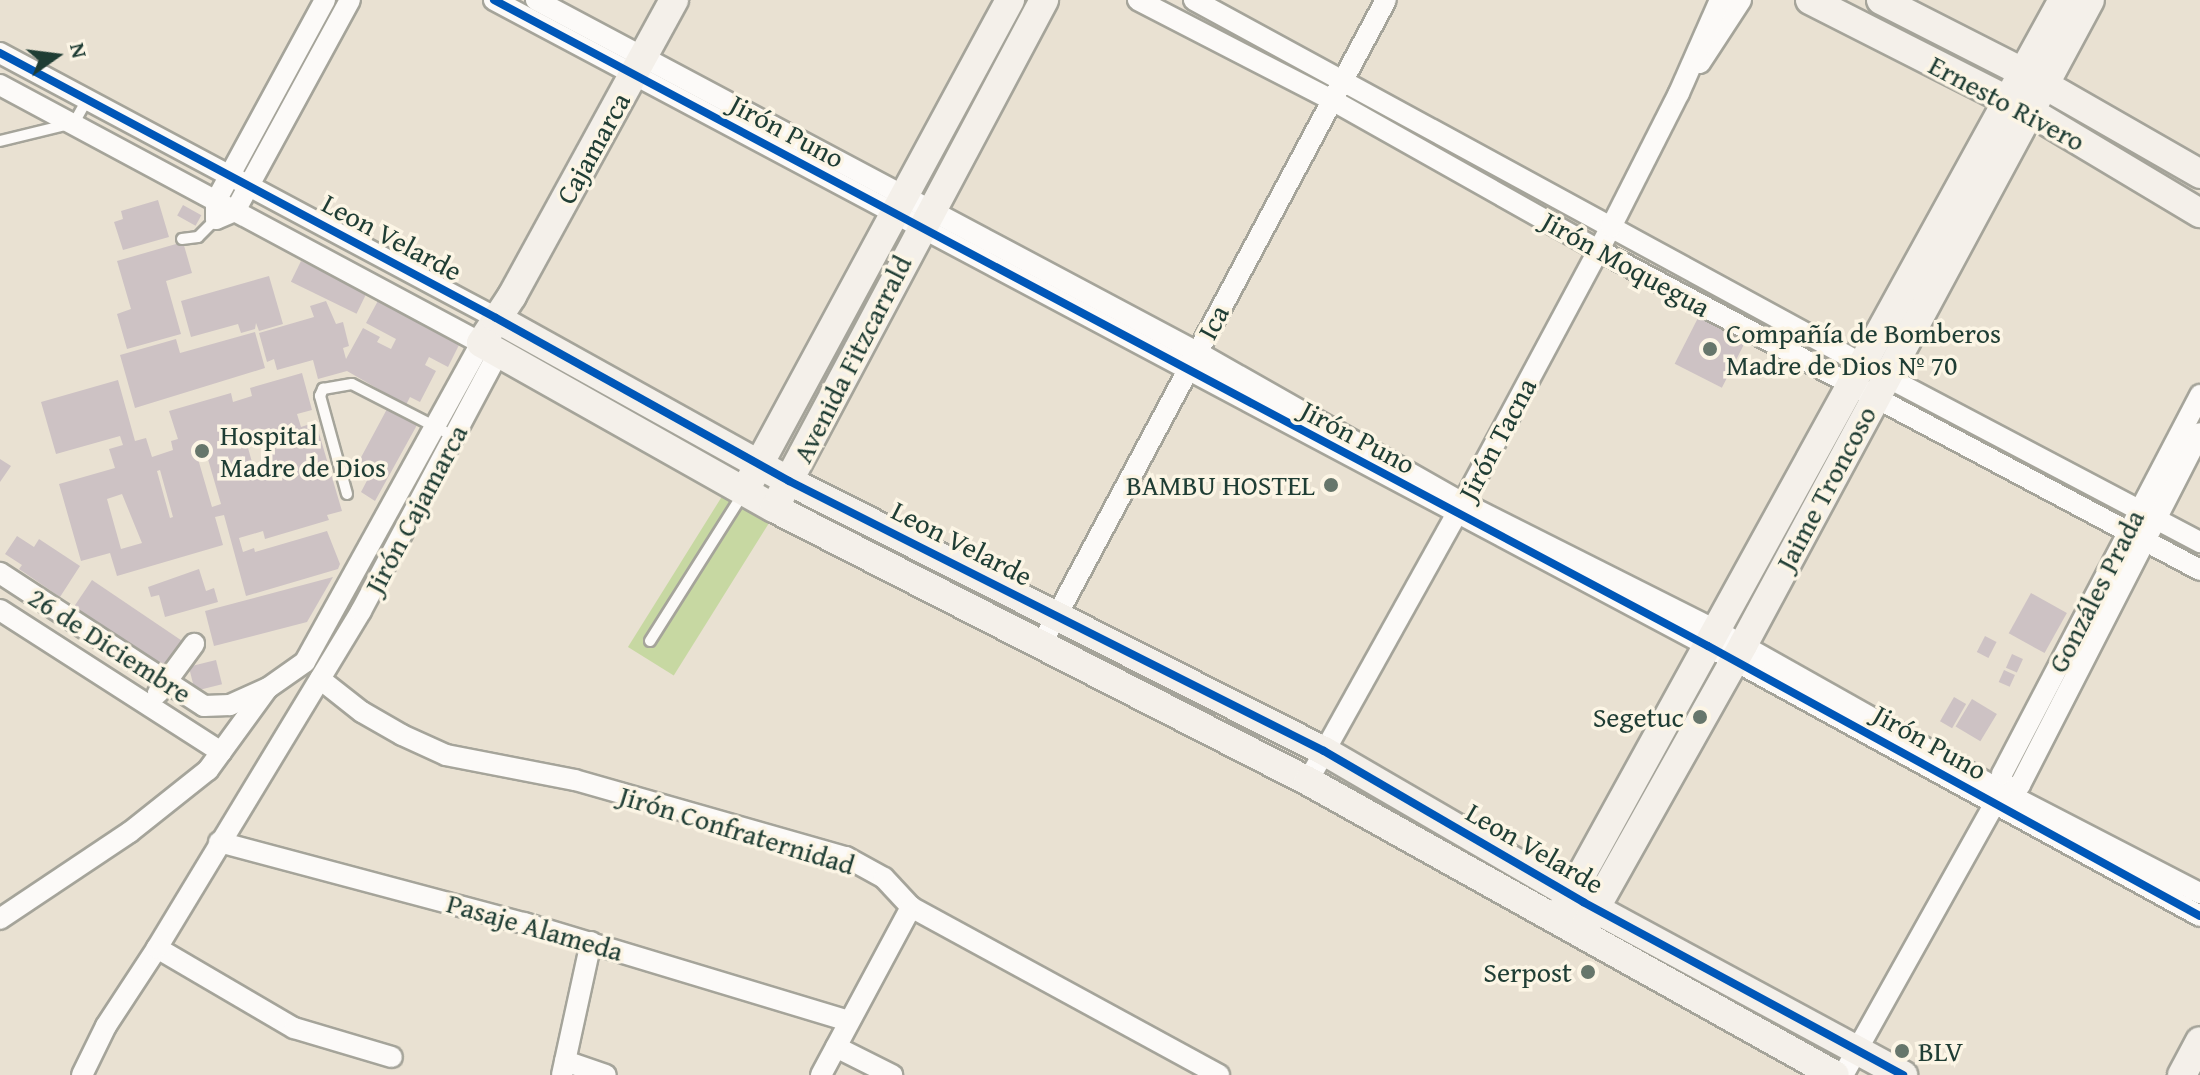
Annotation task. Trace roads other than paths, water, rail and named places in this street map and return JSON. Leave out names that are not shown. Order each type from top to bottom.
[{"type":"street","points":[[222,210],[229,175],[325,0]]},
{"type":"street","points":[[222,210],[249,185],[350,0]]},
{"type":"street","name":"Jirón Puno","points":[[494,0],[638,67],[898,204],[1197,352],[1460,509]]},
{"type":"street","name":"Jirón Puno","points":[[536,0],[638,67]]},
{"type":"street","name":"Cajamarca","points":[[500,327],[674,0]]},
{"type":"street","name":"Avenida Fitzcarrald","points":[[744,492],[1010,0]]},
{"type":"street","name":"Avenida Fitzcarrald","points":[[774,508],[1044,0]]},
{"type":"street","name":"Jirón Moquegua","points":[[1138,0],[1332,100],[1744,329],[1869,381],[2147,512],[2200,542]]},
{"type":"street","name":"Jirón Moquegua","points":[[1194,0],[1343,78],[1756,306],[1869,381],[2200,570]]},
{"type":"street","name":"Ica","points":[[1041,645],[1386,0]]},
{"type":"street","name":"Jirón Tacna","points":[[1308,781],[1460,509],[1611,227],[1679,93],[1720,0]]},
{"type":"street","name":"Jirón Tacna","points":[[1679,93],[1741,0]]},
{"type":"street","name":"Ernesto Rivero","points":[[1810,0],[2020,106],[2200,213]]},
{"type":"street","name":"Ernesto Rivero","points":[[1881,0],[2035,79],[2200,174]]},
{"type":"street","name":"Jaime Troncoso","points":[[2035,79],[2063,0]]},
{"type":"street","name":"Jaime Troncoso","points":[[1564,907],[1712,638],[1869,381],[2035,79],[2090,0]]},
{"type":"street","name":"Leon Velarde","points":[[0,53],[249,185],[500,327],[789,481],[1324,751],[1564,907]]},
{"type":"street","name":"Leon Velarde","points":[[0,85],[74,123],[222,210],[500,327],[744,492],[774,508],[1308,781],[1564,907],[1850,1063],[1903,1075]]},
{"type":"street","name":"Jirón Puno","points":[[926,218],[1187,371],[1712,638],[1998,797],[2200,916]]},
{"type":"street","points":[[1744,329],[1756,306]]},
{"type":"street","name":"Jirón Cajamarca","points":[[305,662],[435,425],[500,327]]},
{"type":"street","name":"Jirón Cajamarca","points":[[82,1075],[106,1026],[157,948],[320,679],[388,558],[455,437],[500,327]]},
{"type":"street","name":"Jaime Troncoso","points":[[1589,921],[1738,653],[1869,381]]},
{"type":"street","name":"Gonzáles Prada","points":[[1850,1063],[1998,797],[2002,774],[2135,535],[2200,395]]},
{"type":"street","name":"Gonzáles Prada","points":[[2147,512],[2200,433]]},
{"type":"street","points":[[374,534],[388,558]]},
{"type":"street","points":[[8,578],[0,608],[221,752]]},
{"type":"street","name":"26 de Diciembre","points":[[8,578],[204,706],[216,708],[268,688],[305,662]]},
{"type":"street","points":[[149,706],[194,644]]},
{"type":"street","name":"Jirón Confraternidad","points":[[320,679],[402,735],[446,755],[575,780],[846,857],[884,878],[911,907],[1219,1075]]},
{"type":"street","name":"26 de Diciembre","points":[[0,919],[130,832],[208,770],[268,688]]},
{"type":"street","name":"Jirón Puno","points":[[1998,797],[2200,893]]},
{"type":"street","name":"Pasaje Alameda","points":[[219,842],[591,942],[849,1021]]},
{"type":"street","points":[[821,1075],[911,907]]},
{"type":"street","name":"Leon Velarde","points":[[1589,921],[1835,1075]]},
{"type":"street","points":[[591,942],[563,1068],[606,1075]]},
{"type":"street","points":[[157,948],[294,1028],[392,1057]]},
{"type":"street","points":[[2182,1075],[2200,1041]]},
{"type":"street","points":[[836,1047],[892,1075]]},
{"type":"lane","points":[[0,141],[74,123],[87,100]]},
{"type":"lane","points":[[182,239],[198,237],[222,210]]},
{"type":"lane","points":[[347,494],[320,391],[346,382],[455,437]]},
{"type":"lane","points":[[650,641],[744,492]]},
{"type":"place","name":"Compañía de Bomberos Madre de Dios Nº 70","points":[[1710,349]]},
{"type":"place","name":"Hospital Madre de Dios","points":[[202,451]]},
{"type":"place","name":"BAMBU HOSTEL","points":[[1331,485]]},
{"type":"place","name":"Segetuc","points":[[1700,717]]},
{"type":"place","name":"Serpost","points":[[1588,972]]},
{"type":"place","name":"BLV","points":[[1902,1051]]}]
